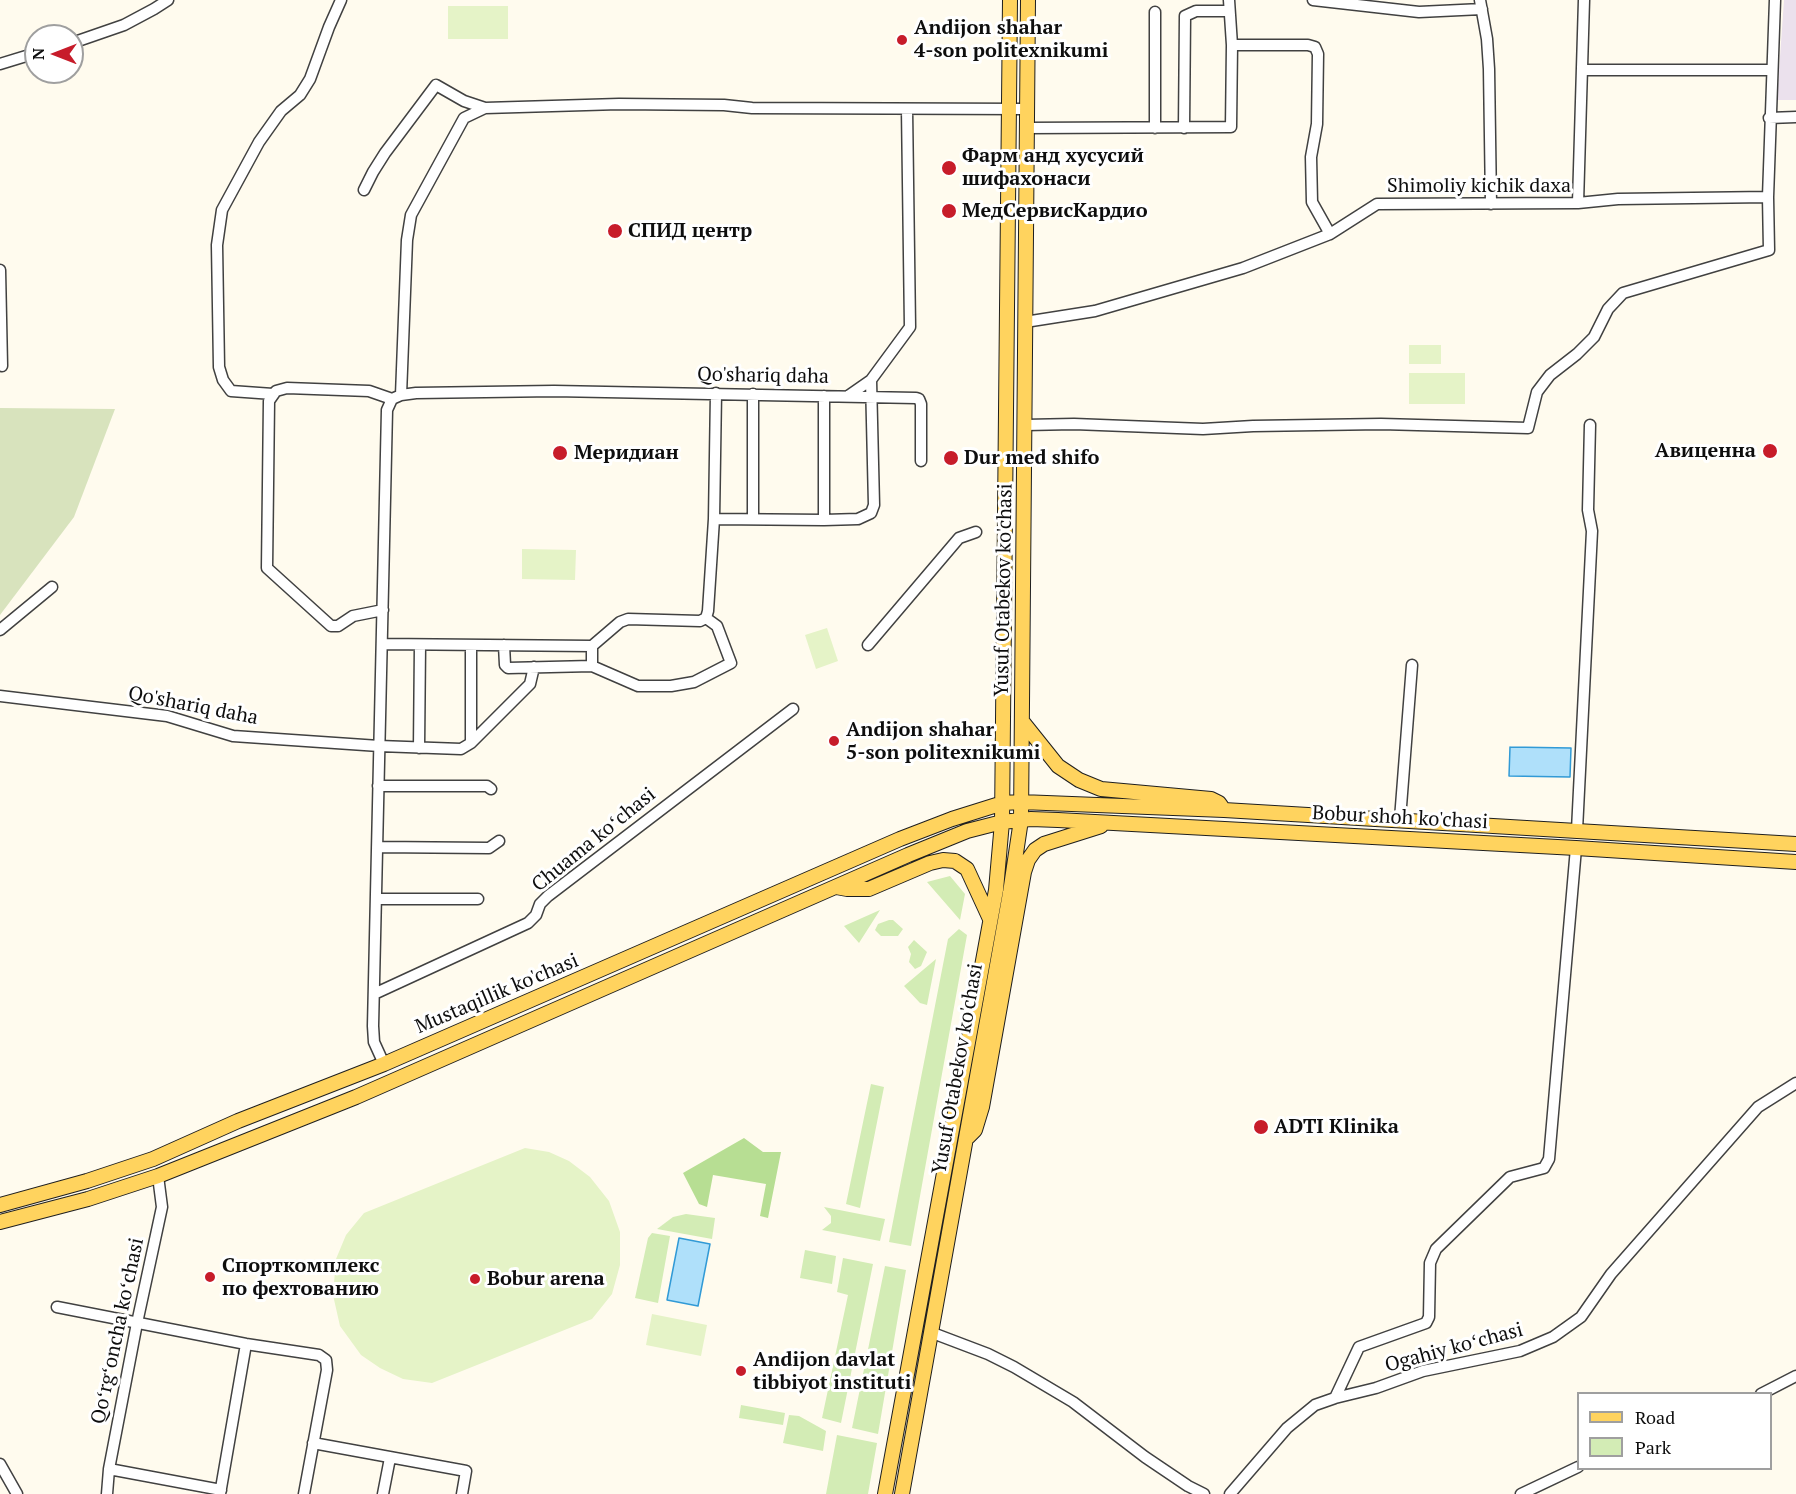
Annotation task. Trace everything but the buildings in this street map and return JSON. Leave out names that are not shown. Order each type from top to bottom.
[{"type":"main road","name":"Yusuf Otabekov ko'chasi","points":[[885,1494],[996,890],[1002,822],[1010,0]]},
{"type":"main road","name":"Yusuf Otabekov ko'chasi","points":[[902,1494],[1010,893],[1021,820],[1028,0]]},
{"type":"main road","points":[[1022,721],[1058,766],[1079,780],[1115,792],[1211,799],[1219,803],[1224,810]]},
{"type":"main road","name":"Bobur shoh ko'chasi","points":[[1003,803],[1224,810],[1400,819],[1796,844]]},
{"type":"main road","name":"Mustaqillik ko'chasi","points":[[0,1205],[87,1181],[153,1159],[238,1121],[384,1064],[900,839],[951,819],[1003,803]]},
{"type":"main road","name":"Bobur shoh ko'chasi","points":[[1002,822],[1021,820],[1109,823],[1796,862]]},
{"type":"main road","name":"Mustaqillik ko'chasi","points":[[0,1222],[88,1199],[158,1176],[376,1089],[967,831],[1002,822]]},
{"type":"main road","points":[[965,1140],[975,1130],[982,1107],[1028,860],[1035,850],[1044,844],[1109,823]]},
{"type":"main road","points":[[1723,857],[1724,839]]},
{"type":"main road","points":[[836,887],[847,890],[869,889],[930,863],[944,860],[956,861],[967,869],[990,919]]},
{"type":"main road","points":[[238,1121],[246,1140]]},
{"type":"main road","points":[[153,1159],[158,1176]]},
{"type":"street","points":[[84,39],[124,25],[168,0]]},
{"type":"street","points":[[273,394],[231,391],[223,380],[219,367],[217,245],[222,210],[259,142],[281,111],[300,95],[310,79],[341,0]]},
{"type":"street","points":[[1313,0],[1419,12],[1481,4],[1489,69],[1491,204]]},
{"type":"street","points":[[1578,203],[1584,0]]},
{"type":"street","points":[[1025,425],[1074,424],[1203,429],[1391,424],[1528,428],[1537,392],[1550,375],[1594,337],[1608,309],[1623,293],[1769,250],[1769,118],[1775,0]]},
{"type":"street","points":[[1027,128],[1184,128],[1231,127],[1232,45],[1229,6],[1196,11],[1185,16],[1184,128]]},
{"type":"street","points":[[1155,12],[1155,128]]},
{"type":"street","points":[[1232,45],[1308,45],[1315,47],[1318,54],[1317,124],[1311,157],[1311,202],[1330,234]]},
{"type":"street","points":[[0,64],[24,57]]},
{"type":"street","points":[[1582,70],[1772,70]]},
{"type":"street","points":[[364,190],[379,162],[436,86],[464,101],[485,108],[619,104],[724,105],[752,108],[1027,109]]},
{"type":"street","points":[[384,1064],[374,1042],[374,994],[387,410],[397,397],[407,240],[411,215],[464,118],[485,108]]},
{"type":"street","name":"Qo'shariq daha","points":[[397,397],[416,393],[554,391],[848,396],[871,380],[910,327],[907,109]]},
{"type":"street","points":[[1769,118],[1796,117]]},
{"type":"street","name":"Shimoliy kichik daxa","points":[[1025,322],[1095,311],[1243,268],[1330,234],[1377,204],[1578,203],[1618,199],[1768,197]]},
{"type":"street","points":[[0,270],[2,366]]},
{"type":"street","points":[[714,519],[858,519],[871,513],[874,505],[871,380]]},
{"type":"street","points":[[383,610],[353,616],[338,626],[331,626],[267,568],[269,401],[273,394],[280,389],[287,388],[369,391],[397,397]]},
{"type":"street","points":[[382,644],[592,646],[620,622],[628,619],[700,621],[706,618],[714,519],[716,393]]},
{"type":"street","points":[[753,394],[753,519]]},
{"type":"street","points":[[824,396],[824,520]]},
{"type":"street","points":[[848,396],[920,399],[921,461]]},
{"type":"street","points":[[1577,830],[1591,543],[1588,510],[1590,425]]},
{"type":"street","points":[[868,645],[959,538],[976,532]]},
{"type":"street","points":[[0,630],[52,587]]},
{"type":"street","points":[[504,645],[505,665],[508,668],[592,666],[638,686],[671,686],[693,682],[731,663],[717,626],[706,618]]},
{"type":"street","points":[[419,748],[420,645]]},
{"type":"street","points":[[471,645],[471,743]]},
{"type":"street","points":[[592,646],[592,666]]},
{"type":"street","points":[[1400,819],[1412,665]]},
{"type":"street","points":[[471,743],[530,684],[534,667]]},
{"type":"street","name":"Qo'shariq daha","points":[[0,696],[167,716],[233,736],[419,748],[461,749],[471,743]]},
{"type":"street","name":"Chuama koʻchasi","points":[[374,994],[528,923],[548,896],[793,709]]},
{"type":"street","points":[[378,786],[487,786],[491,789]]},
{"type":"street","points":[[377,847],[489,848],[499,842]]},
{"type":"street","points":[[1335,1398],[1359,1347],[1426,1323],[1429,1317],[1430,1263],[1436,1250],[1510,1177],[1545,1168],[1549,1159],[1576,848]]},
{"type":"street","points":[[376,899],[478,899]]},
{"type":"street","name":"Ogahiy koʻchasi","points":[[1230,1494],[1287,1428],[1315,1405],[1376,1388],[1423,1371],[1520,1351],[1553,1337],[1581,1317],[1611,1274],[1758,1107],[1796,1083]]},
{"type":"street","name":"Qoʻrgʻoncha koʻchasi","points":[[107,1494],[109,1469],[162,1206],[158,1176]]},
{"type":"street","points":[[57,1307],[246,1344],[319,1355],[326,1360],[327,1370],[304,1494]]},
{"type":"street","points":[[930,1332],[950,1338],[1005,1363],[1073,1402],[1145,1457],[1204,1494]]},
{"type":"street","points":[[109,1469],[220,1492],[246,1344]]},
{"type":"street","points":[[1765,1392],[1796,1376]]},
{"type":"street","points":[[313,1443],[466,1471],[462,1494]]},
{"type":"street","points":[[384,1494],[390,1458]]},
{"type":"street","points":[[0,1464],[17,1494]]},
{"type":"street","points":[[1521,1494],[1577,1467]]},
{"type":"shaded area","points":[[1784,0],[1796,0],[1796,100],[1777,100]]},
{"type":"green space","points":[[448,6],[508,6],[508,39],[448,39]]},
{"type":"green space","points":[[1409,345],[1441,345],[1441,364],[1409,364]]},
{"type":"green space","points":[[1409,373],[1465,373],[1465,404],[1409,404]]},
{"type":"green space","points":[[0,408],[115,409],[74,517],[0,615]]},
{"type":"green space","points":[[522,549],[576,550],[575,580],[522,579]]},
{"type":"green space","points":[[827,628],[838,661],[816,669],[805,635]]},
{"type":"green space","points":[[950,876],[965,894],[960,920],[927,882]]},
{"type":"green space","points":[[880,910],[859,943],[844,926]]},
{"type":"green space","points":[[893,920],[903,929],[898,936],[881,936],[875,930],[878,924]]},
{"type":"green space","points":[[959,929],[967,935],[911,1246],[889,1242],[948,939]]},
{"type":"green space","points":[[914,940],[927,952],[921,966],[915,969],[909,962],[911,954],[908,947]]},
{"type":"green space","points":[[936,959],[927,1005],[920,1003],[904,986]]},
{"type":"green space","points":[[871,1084],[884,1087],[860,1208],[846,1204]]},
{"type":"green space","points":[[744,1138],[763,1152],[781,1152],[768,1218],[760,1216],[766,1184],[713,1175],[707,1207],[699,1204],[683,1173]]},
{"type":"green space","name":"Bobur arena","points":[[525,1148],[549,1152],[569,1161],[590,1177],[609,1201],[620,1232],[620,1265],[612,1294],[592,1319],[432,1383],[403,1379],[380,1368],[361,1355],[340,1326],[333,1295],[336,1259],[346,1235],[364,1213]]},
{"type":"green space","points":[[824,1207],[885,1219],[880,1241],[822,1230],[831,1223],[831,1216]]},
{"type":"green space","points":[[686,1214],[715,1218],[712,1239],[657,1229],[673,1217]]},
{"type":"green space","points":[[652,1233],[670,1236],[658,1303],[635,1298],[648,1238]]},
{"type":"green space","points":[[805,1250],[836,1256],[832,1284],[800,1278]]},
{"type":"green space","points":[[843,1258],[873,1264],[841,1423],[822,1418],[848,1295],[837,1292]]},
{"type":"green space","points":[[885,1266],[906,1270],[878,1434],[852,1428]]},
{"type":"green space","points":[[652,1314],[707,1325],[701,1356],[646,1345]]},
{"type":"green space","points":[[741,1405],[785,1413],[783,1425],[739,1418]]},
{"type":"green space","points":[[789,1415],[799,1416],[826,1431],[823,1451],[783,1443]]},
{"type":"green space","points":[[837,1435],[877,1443],[868,1494],[826,1494]]},
{"type":"water","points":[[1510,747],[1571,748],[1570,777],[1509,776]]},
{"type":"water","points":[[679,1238],[710,1244],[698,1306],[667,1300]]},
{"type":"place","name":"Andijon shahar 4-son politexnikumi","points":[[902,40]]},
{"type":"place","name":"Фарм анд хусусий шифахонаси","points":[[949,168]]},
{"type":"place","name":"МедСервисКардио","points":[[949,211]]},
{"type":"place","name":"СПИД центр","points":[[615,231]]},
{"type":"place","name":"Авиценна","points":[[1770,451]]},
{"type":"place","name":"Меридиан","points":[[560,453]]},
{"type":"place","name":"Dur med shifo","points":[[951,458]]},
{"type":"place","name":"Andijon shahar 5-son politexnikumi","points":[[834,741]]},
{"type":"place","name":"ADTI Klinika","points":[[1261,1127]]},
{"type":"place","name":"Спорткомплекс по фехтованию","points":[[210,1277]]},
{"type":"place","name":"Bobur arena","points":[[475,1279]]},
{"type":"place","name":"Andijon davlat tibbiyot instituti","points":[[741,1371]]}]
